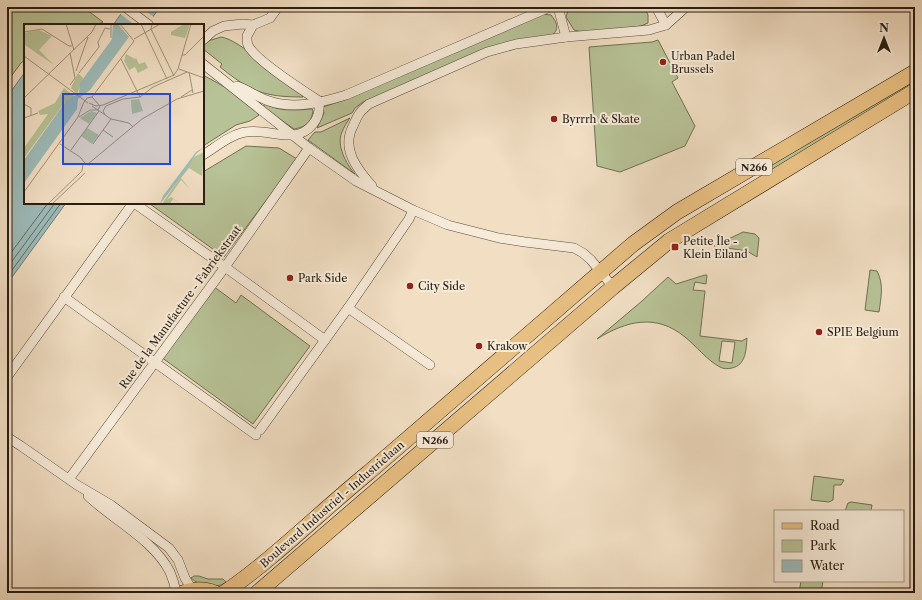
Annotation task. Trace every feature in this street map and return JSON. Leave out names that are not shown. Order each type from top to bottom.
[{"type":"main road","name":"N266","points":[[612,287],[669,241],[747,182],[915,72]]},
{"type":"main road","name":"N266","points":[[600,272],[633,244],[677,212],[747,182],[915,91]]},
{"type":"main road","name":"Boulevard Industriel - Industrielaan","points":[[224,593],[240,583],[292,540],[340,496],[600,272]]},
{"type":"main road","name":"Boulevard Industriel - Industrielaan","points":[[257,593],[612,287]]},
{"type":"main road","points":[[188,592],[202,590],[215,593]]},
{"type":"street","points":[[124,7],[148,24]]},
{"type":"street","points":[[204,39],[213,31],[224,26],[243,24],[253,25],[270,18],[278,7]]},
{"type":"street","points":[[223,79],[267,100],[288,105],[303,105],[319,101],[332,100],[550,7]]},
{"type":"street","points":[[558,7],[566,37]]},
{"type":"street","points":[[656,7],[666,25]]},
{"type":"street","points":[[374,189],[359,172],[351,157],[348,143],[350,131],[359,112],[369,104],[487,52],[516,44],[566,37],[649,30],[666,25],[686,7]]},
{"type":"street","points":[[253,25],[247,36],[248,46],[281,76],[319,101]]},
{"type":"street","points":[[204,65],[309,148],[356,181],[413,210],[448,225],[499,238],[574,248],[584,253],[591,260],[612,287]]},
{"type":"street","points":[[204,154],[237,134],[262,132],[294,136],[303,134],[316,121],[319,114],[319,101]]},
{"type":"street","name":"Rue de la Manufacture - Fabriekstraat","points":[[69,479],[225,267],[309,148]]},
{"type":"street","points":[[7,377],[132,204]]},
{"type":"street","points":[[134,204],[225,267],[325,340]]},
{"type":"street","points":[[64,297],[154,362],[258,432],[348,308],[409,219],[413,210]]},
{"type":"street","points":[[348,308],[430,365]]},
{"type":"street","points":[[7,438],[77,485],[111,505],[162,542],[169,548],[178,560],[188,592]]},
{"type":"street","points":[[77,485],[98,505],[152,548],[170,571],[176,593]]},
{"type":"street","points":[[143,540],[146,538],[152,538],[162,542]]},
{"type":"green space","points":[[7,7],[83,7],[103,22],[99,24],[24,24],[24,61],[7,82]]},
{"type":"green space","points":[[569,7],[644,7],[648,15],[648,23],[641,26],[588,33],[574,30],[566,17]]},
{"type":"green space","points":[[542,14],[551,15],[555,20],[557,29],[551,36],[522,40],[363,102],[355,108],[352,113],[317,128],[324,113],[323,107],[344,100]]},
{"type":"green space","points":[[221,37],[229,39],[250,52],[302,94],[303,97],[267,94],[240,82],[220,67],[222,64],[204,50],[204,44],[208,41]]},
{"type":"green space","points":[[658,40],[678,78],[672,82],[695,126],[685,146],[620,172],[597,166],[589,47],[652,42]]},
{"type":"green space","points":[[204,76],[240,97],[259,115],[250,121],[236,125],[204,145]]},
{"type":"green space","points":[[915,78],[915,86],[767,173],[764,169]]},
{"type":"green space","points":[[265,104],[282,109],[313,110],[308,123],[302,127],[294,129],[263,107]]},
{"type":"green space","points":[[350,118],[340,137],[340,143],[345,160],[355,174],[308,140],[315,132],[321,132]]},
{"type":"green space","points":[[246,146],[279,148],[297,159],[224,257],[150,204],[204,204],[204,171]]},
{"type":"green space","points":[[743,232],[755,234],[759,238],[757,257],[747,251],[714,246]]},
{"type":"green space","points":[[870,270],[877,271],[881,281],[881,302],[879,312],[865,310]]},
{"type":"green space","points":[[707,275],[706,284],[695,282],[693,290],[705,291],[700,336],[742,341],[747,338],[743,360],[740,364],[726,369],[721,368],[674,329],[652,322],[630,324],[597,339],[668,277],[676,284]],"holes":[[[722,341],[735,342],[732,363],[719,361]]]},
{"type":"green space","points":[[213,286],[236,303],[241,295],[310,346],[253,424],[161,357]]},
{"type":"green space","points":[[814,476],[844,480],[841,485],[834,485],[833,500],[829,502],[811,500]]},
{"type":"green space","points":[[851,502],[872,505],[871,510],[845,510],[848,503]]},
{"type":"green space","points":[[194,576],[208,579],[223,579],[226,582],[217,586],[208,586],[194,581],[191,578]]},
{"type":"green space","points":[[801,582],[823,582],[821,593],[799,593]]},
{"type":"water","points":[[126,7],[160,7],[148,24],[114,24]]},
{"type":"water","points":[[24,73],[24,204],[65,204],[7,284],[7,97]]},
{"type":"pier","points":[[124,7],[140,7],[155,18],[151,24],[134,24],[119,13]]},
{"type":"place","name":"Urban Padel Brussels","points":[[663,62]]},
{"type":"place","name":"Byrrrh & Skate","points":[[554,119]]},
{"type":"place","name":"Petite Île - Klein Eiland","points":[[675,247]]},
{"type":"place","name":"Park Side","points":[[290,278]]},
{"type":"place","name":"City Side","points":[[410,286]]},
{"type":"place","name":"SPIE Belgium","points":[[819,332]]},
{"type":"place","name":"Krakow","points":[[479,346]]}]
